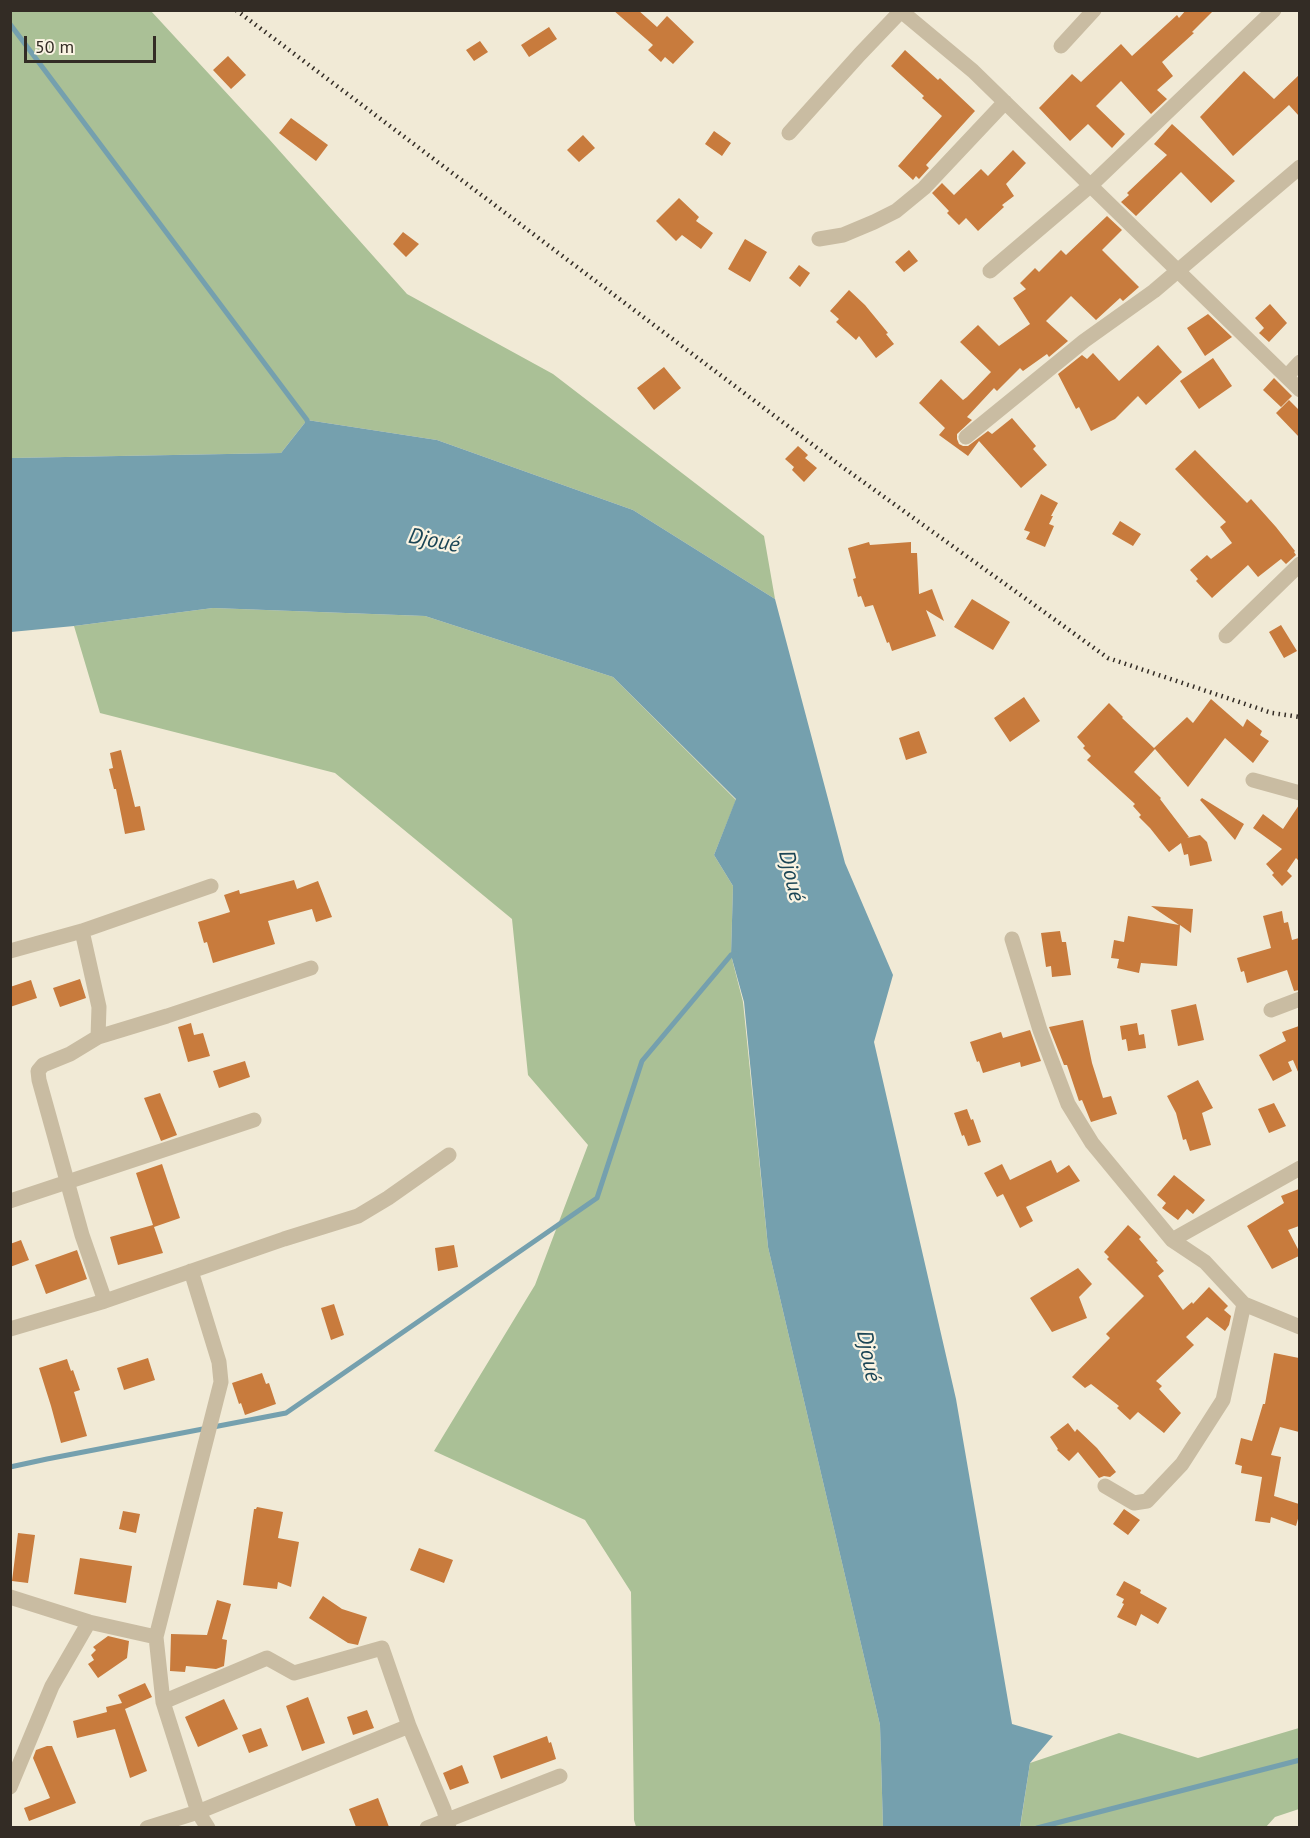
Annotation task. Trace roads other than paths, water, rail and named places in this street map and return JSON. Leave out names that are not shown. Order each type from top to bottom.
[{"type":"street","points":[[1061,45],[1094,10]]},
{"type":"street","points":[[990,271],[1091,185],[1274,10]]},
{"type":"street","points":[[789,133],[902,11],[974,71],[1299,390]]},
{"type":"street","points":[[819,239],[843,235],[896,211],[924,188],[1005,102]]},
{"type":"street","points":[[966,437],[1084,341],[1154,291],[1299,167]]},
{"type":"street","points":[[1287,376],[1299,362]]},
{"type":"street","points":[[1226,636],[1299,564]]},
{"type":"street","points":[[1253,780],[1299,793]]},
{"type":"street","points":[[10,951],[82,931],[211,886]]},
{"type":"street","points":[[82,931],[99,1007],[98,1037]]},
{"type":"street","points":[[1012,939],[1040,1030],[1068,1104],[1092,1143],[1172,1240],[1205,1262],[1244,1304],[1292,1325],[1299,1317]]},
{"type":"street","points":[[105,1301],[82,1235],[38,1071],[43,1065],[70,1054],[98,1037],[311,968]]},
{"type":"street","points":[[1271,1010],[1299,999]]},
{"type":"street","points":[[10,1201],[254,1120]]},
{"type":"street","points":[[10,1329],[105,1301],[358,1216],[449,1155]]},
{"type":"street","points":[[1172,1240],[1299,1168]]},
{"type":"street","points":[[191,1271],[219,1362],[220,1382],[156,1637],[162,1702],[198,1812],[208,1827]]},
{"type":"street","points":[[1105,1485],[1134,1503],[1147,1501],[1182,1464],[1223,1400],[1244,1304]]},
{"type":"street","points":[[10,1597],[89,1622],[156,1637]]},
{"type":"street","points":[[10,1787],[52,1686],[89,1622]]},
{"type":"street","points":[[162,1702],[267,1658],[294,1673],[382,1648],[409,1726],[448,1823]]},
{"type":"street","points":[[147,1827],[198,1812],[409,1726]]},
{"type":"street","points":[[427,1827],[448,1823],[560,1776]]},
{"type":"water","name":"Djoué","points":[[307,420],[437,440],[633,510],[775,599],[845,863],[893,975],[874,1042],[956,1399],[1012,1724],[1053,1736],[1030,1763],[1020,1827],[883,1827],[880,1725],[768,1247],[744,1002],[731,955],[733,886],[714,855],[736,799],[613,677],[425,616],[213,608],[11,632],[11,458],[281,453]]},
{"type":"waterway","points":[[10,24],[307,420],[308,425]]},
{"type":"waterway","points":[[10,1467],[286,1413],[597,1198],[642,1061],[731,955],[736,954]]},
{"type":"waterway","points":[[1037,1828],[1300,1760]]},
{"type":"railway","points":[[236,10],[837,463],[1108,658],[1272,713],[1300,717]]}]
